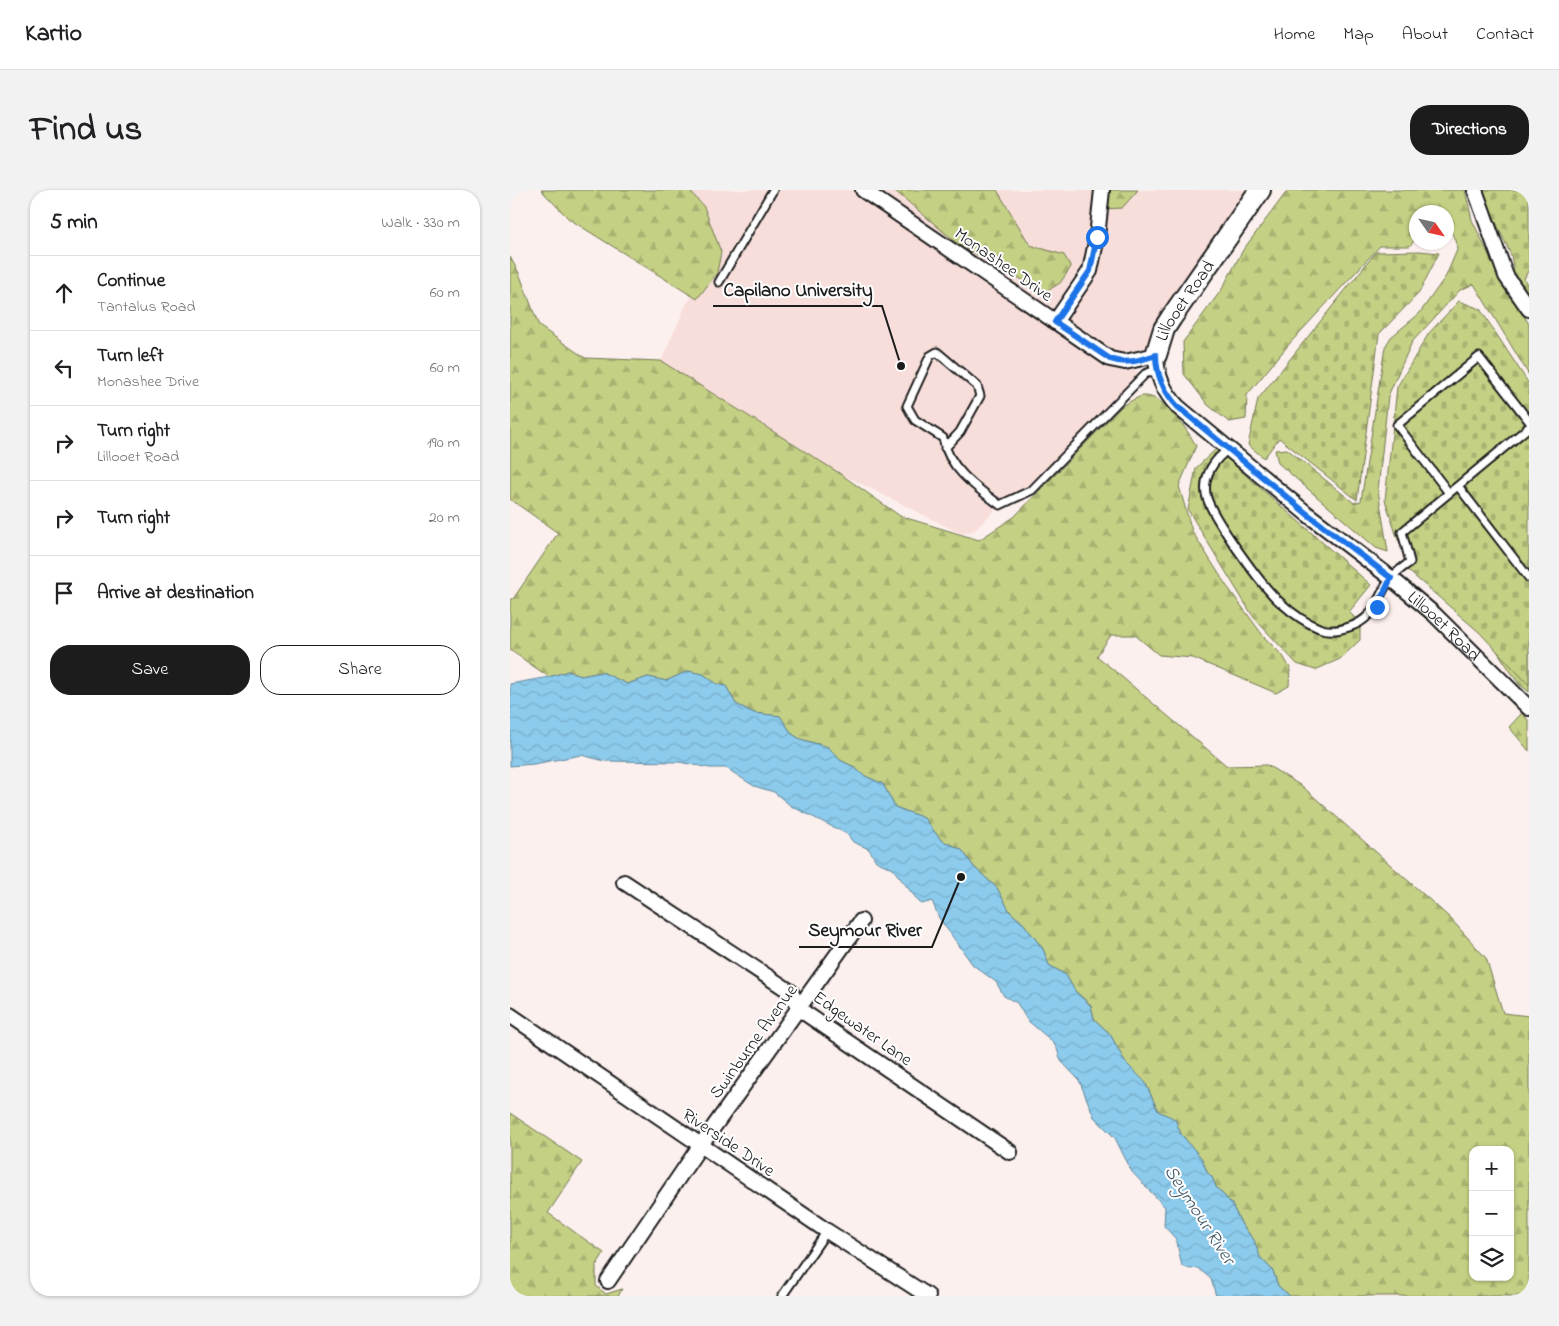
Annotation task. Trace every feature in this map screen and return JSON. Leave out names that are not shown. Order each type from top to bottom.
[{"type":"street","name":"Monashee Drive","points":[[863,190],[1110,359],[1118,362],[1156,362]]},
{"type":"street","points":[[1055,322],[1090,271],[1097,237],[1102,190]]},
{"type":"street","name":"Lillooet Road","points":[[1260,190],[1171,318],[1156,362],[1167,394],[1178,407],[1306,513],[1391,578],[1434,614],[1529,708]]},
{"type":"street","points":[[1475,190],[1506,276],[1529,309]]},
{"type":"street","name":"Edgewater Lane","points":[[624,882],[791,992],[799,1009],[1010,1152]]},
{"type":"street","name":"Swinburne Avenue","points":[[608,1281],[700,1146],[861,921]]},
{"type":"street","name":"Riverside Drive","points":[[510,1015],[700,1146],[928,1296]]},
{"type":"lane","points":[[719,282],[773,190]]},
{"type":"lane","points":[[945,448],[960,432],[980,396],[977,386],[937,352],[930,356],[907,406],[915,420],[943,438],[945,448],[962,474],[1000,505],[1032,490],[1156,362]]},
{"type":"lane","points":[[1449,493],[1397,425],[1479,357],[1529,421]]},
{"type":"lane","points":[[1229,449],[1220,455],[1207,476],[1205,485],[1208,503],[1250,565],[1280,603],[1320,629],[1335,630],[1363,621],[1377,607],[1391,578],[1410,562],[1402,532],[1529,428]]},
{"type":"lane","points":[[1458,486],[1529,578]]},
{"type":"lane","points":[[782,1296],[827,1231]]},
{"type":"shaded area","points":[[689,190],[1246,190],[1169,301],[1151,342],[1140,351],[1126,354],[1135,371],[1145,374],[1032,490],[1000,505],[975,530],[962,534],[839,473],[661,361],[685,307],[691,297],[697,299],[704,207]]},
{"type":"green space","points":[[541,190],[689,190],[704,207],[721,252],[717,273],[697,299],[569,219]]},
{"type":"green space","points":[[894,190],[997,190],[1030,245],[1064,255],[1071,267],[1060,283],[1047,291],[1037,288],[958,244]]},
{"type":"green space","points":[[1106,190],[1138,190],[1122,208],[1104,209]]},
{"type":"green space","points":[[1288,190],[1465,190],[1472,220],[1500,278],[1529,324],[1529,375],[1474,284],[1460,290],[1412,342],[1388,396],[1378,490],[1388,552],[1376,548],[1278,463],[1275,450],[1287,449],[1354,503],[1361,501],[1385,347],[1391,337],[1419,314],[1446,276],[1457,250],[1454,237],[1454,205],[1409,205],[1409,246],[1380,246],[1290,343],[1247,395],[1246,419],[1229,422],[1208,405],[1184,374],[1183,342],[1222,289],[1243,250]]},
{"type":"green space","points":[[1481,190],[1529,190],[1529,269],[1524,279],[1529,287],[1529,297],[1515,276],[1511,255]]},
{"type":"green space","points":[[1420,251],[1439,253],[1419,293],[1379,334],[1357,500],[1279,438],[1264,458],[1248,445],[1258,399],[1376,252]]},
{"type":"green space","points":[[510,257],[519,273],[539,326],[585,358],[661,361],[839,473],[900,516],[979,540],[1014,517],[1122,406],[1144,396],[1152,397],[1167,407],[1187,431],[1196,446],[1179,486],[1192,531],[1226,585],[1264,637],[1283,656],[1290,668],[1289,686],[1276,693],[1193,658],[1159,655],[1135,635],[1111,635],[1097,656],[1227,766],[1267,765],[1303,787],[1450,918],[1486,958],[1503,1013],[1529,1016],[1529,1296],[1290,1296],[1278,1286],[1273,1271],[1260,1257],[1254,1240],[1242,1225],[1231,1203],[1216,1187],[1202,1159],[1181,1134],[1175,1120],[1158,1111],[1145,1082],[1125,1062],[1110,1034],[1094,1019],[1091,1005],[1075,991],[1066,975],[1049,965],[1043,949],[1023,923],[1010,912],[997,888],[974,867],[962,850],[941,840],[924,818],[895,807],[883,784],[863,775],[854,767],[840,760],[828,747],[800,739],[792,734],[780,716],[754,713],[736,704],[726,686],[717,684],[703,674],[688,671],[666,681],[648,677],[627,684],[602,672],[581,676],[568,671],[549,677],[510,650],[510,599],[513,599],[558,533],[510,499]]},
{"type":"green space","points":[[1459,301],[1480,309],[1529,384],[1529,685],[1479,632],[1405,568],[1414,558],[1398,540],[1385,500],[1397,387],[1429,333]]},
{"type":"green space","points":[[1216,449],[1371,585],[1349,612],[1360,623],[1360,640],[1340,659],[1315,670],[1297,664],[1254,618],[1188,510],[1196,468]]},
{"type":"green space","points":[[1487,636],[1529,651],[1529,692],[1519,684]]},
{"type":"green space","points":[[1522,713],[1529,721],[1529,751],[1509,727]]},
{"type":"green space","points":[[510,1113],[582,1162],[548,1213],[604,1253],[596,1266],[596,1286],[606,1294],[622,1289],[618,1296],[510,1296]]},
{"type":"water","points":[[568,671],[581,676],[602,672],[627,684],[648,677],[666,681],[688,671],[703,674],[717,684],[726,686],[736,704],[754,713],[780,716],[792,734],[800,739],[828,747],[840,760],[854,767],[863,775],[883,784],[895,807],[924,818],[941,840],[962,850],[974,867],[997,888],[1010,912],[1023,923],[1043,949],[1049,965],[1066,975],[1075,991],[1091,1006],[1094,1019],[1110,1034],[1125,1062],[1145,1082],[1158,1111],[1175,1119],[1181,1134],[1202,1159],[1216,1187],[1231,1203],[1242,1225],[1254,1240],[1260,1257],[1273,1271],[1278,1286],[1290,1296],[1216,1296],[1211,1279],[1198,1268],[1190,1269],[1182,1266],[1176,1239],[1164,1226],[1165,1207],[1132,1172],[1115,1138],[1094,1117],[1079,1080],[1061,1061],[1053,1042],[1027,1020],[1017,1003],[1004,996],[996,982],[973,965],[939,918],[932,901],[922,904],[919,902],[893,869],[876,861],[869,849],[853,842],[847,834],[791,806],[774,792],[754,786],[726,768],[710,768],[679,762],[605,761],[581,755],[534,764],[510,766],[510,684],[549,677]]},
{"type":"place","name":"Capilano University","points":[[901,366]]},
{"type":"place","name":"Seymour River","points":[[961,877]]},
{"type":"route","points":[[1097,237],[1090,271],[1086,280],[1055,322],[1110,359],[1118,362],[1138,361],[1156,355],[1156,370],[1167,394],[1178,407],[1306,513],[1391,578],[1377,607]]}]
